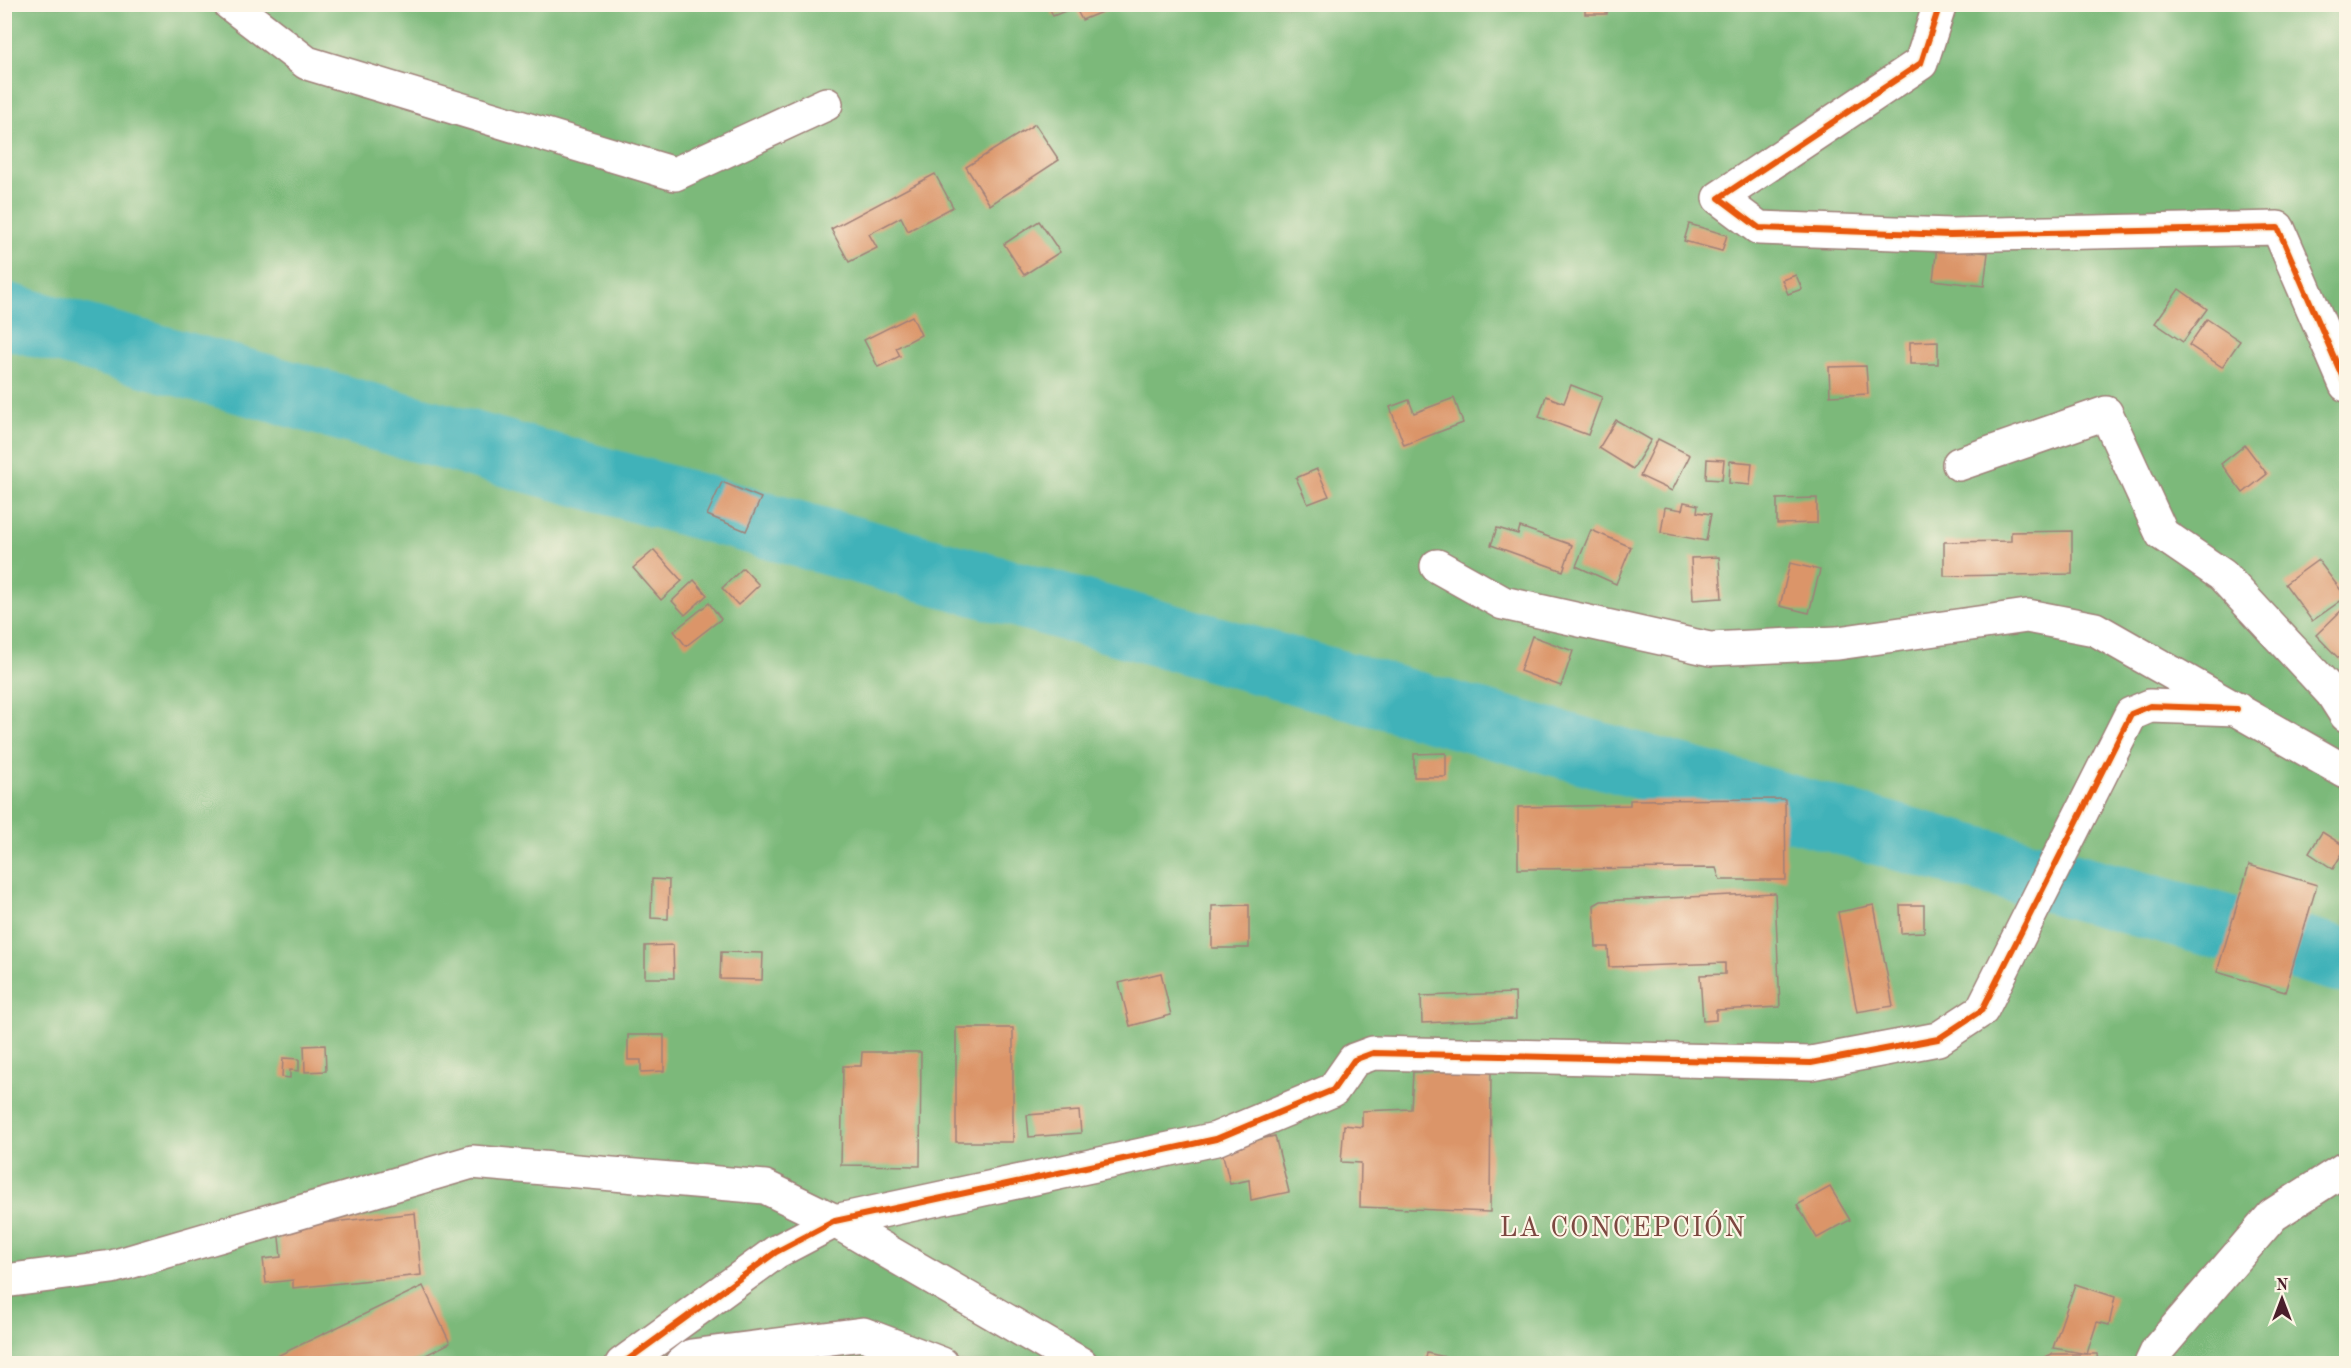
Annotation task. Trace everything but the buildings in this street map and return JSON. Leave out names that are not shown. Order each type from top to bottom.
[{"type":"street","points":[[230,4],[307,63],[675,174],[826,104]]},
{"type":"street","points":[[1940,4],[1922,63],[1719,198],[1759,228],[1950,235],[2278,228],[2346,385]]},
{"type":"street","points":[[1959,464],[2106,413],[2162,534],[2222,575],[2332,693],[2346,715]]},
{"type":"street","points":[[1437,566],[1503,603],[1710,649],[1838,643],[2027,616],[2095,629],[2346,772]]},
{"type":"street","points":[[622,1364],[776,1252],[835,1221],[1216,1139],[1333,1090],[1354,1060],[1373,1053],[1811,1063],[1938,1039],[1982,1010],[2131,714],[2150,706],[2237,710]]},
{"type":"street","points":[[4,1281],[112,1267],[472,1162],[765,1187],[835,1221],[1081,1364]]},
{"type":"street","points":[[2151,1364],[2158,1349],[2273,1215],[2346,1168]]},
{"type":"street","points":[[681,1364],[691,1356],[863,1334],[942,1364]]},
{"type":"green space","points":[[5,5],[2346,5],[2346,1363],[5,1363]]},
{"type":"waterway","points":[[4,315],[2346,961]]},
{"type":"cycle path","points":[[1940,4],[1921,63],[1719,198],[1759,228],[1950,235],[2278,228],[2346,385]]},
{"type":"cycle path","points":[[622,1364],[776,1252],[835,1221],[1216,1139],[1333,1090],[1354,1060],[1373,1053],[1811,1063],[1938,1039],[1982,1010],[2131,714],[2150,706],[2237,709]]},
{"type":"district","name":"LA CONCEPCIÓN","points":[[1623,1228]]}]
